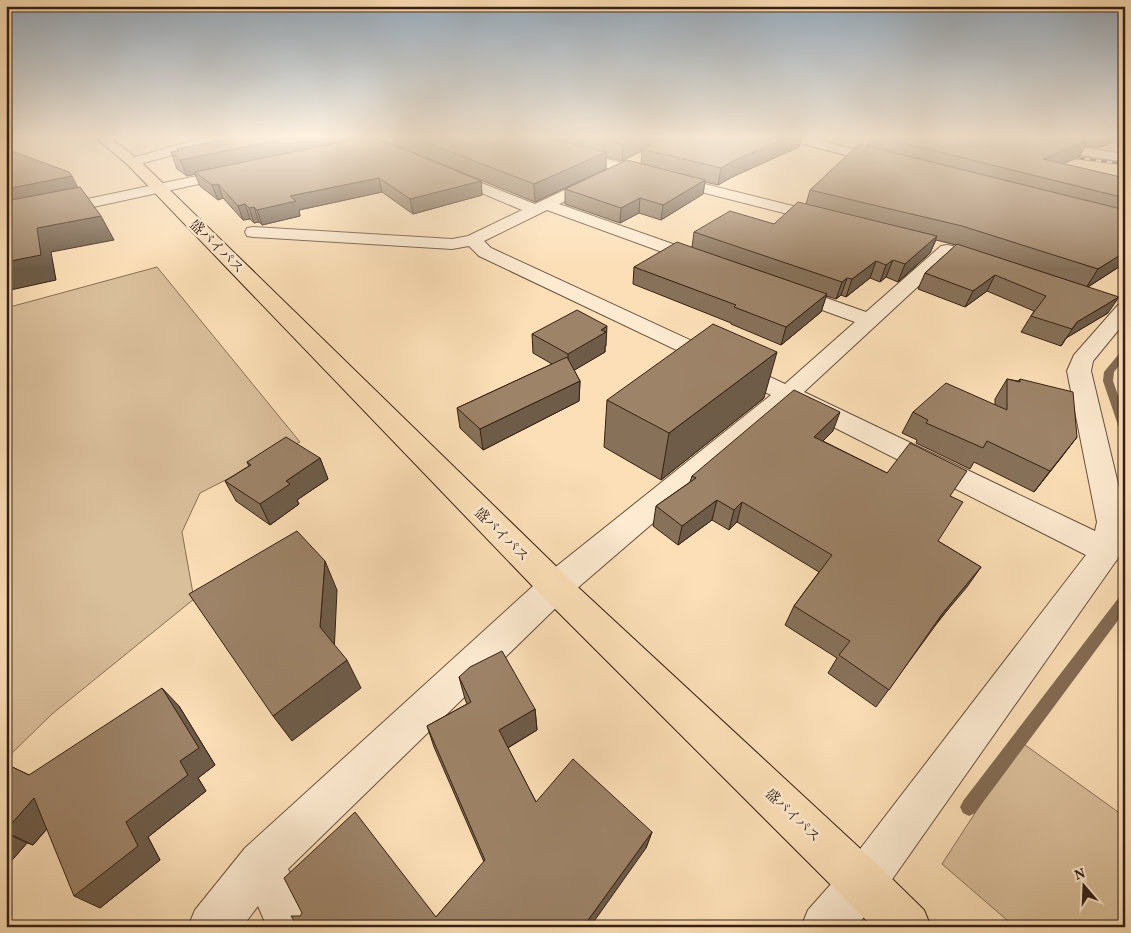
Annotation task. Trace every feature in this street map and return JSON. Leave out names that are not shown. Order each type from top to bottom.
[{"type":"highway","name":"盛バイパス","points":[[151,181],[555,588],[864,882],[907,927]]},
{"type":"street","points":[[6,221],[193,181]]},
{"type":"street","points":[[468,181],[541,208],[722,268]]},
{"type":"street","points":[[253,232],[452,244],[473,240],[597,181]]},
{"type":"street","points":[[673,181],[843,223]]},
{"type":"street","points":[[473,240],[486,252],[788,394],[1107,551]]},
{"type":"street","points":[[212,927],[261,864],[555,588],[788,394],[947,250]]},
{"type":"street","points":[[768,284],[869,320]]},
{"type":"street","points":[[825,927],[864,882],[1107,551],[1112,522],[1079,371],[1082,360],[1120,308]]},
{"type":"street","points":[[261,864],[293,927]]},
{"type":"shaded area","points":[[157,267],[300,442],[200,493],[182,532],[194,599],[52,714],[6,759],[6,308]]},
{"type":"shaded area","points":[[1021,742],[1125,817],[1125,927],[1015,927],[942,864]]},
{"type":"building","points":[[6,181],[49,181],[6,189]]},
{"type":"building","points":[[206,181],[366,181],[290,196],[296,201],[257,210],[254,207],[249,208],[245,204],[238,206],[218,184],[212,185]]},
{"type":"building","points":[[383,181],[481,181],[410,199]]},
{"type":"building","points":[[525,181],[542,181],[534,184]]},
{"type":"building","points":[[583,181],[704,181],[663,205],[640,198],[621,208],[565,189]]},
{"type":"building","points":[[820,181],[1006,181],[1125,210],[1125,252],[1098,269],[962,226],[810,190]]},
{"type":"building","points":[[1055,181],[1125,181],[1125,198]]},
{"type":"building","points":[[80,187],[101,216],[37,228],[41,255],[6,262],[6,201]]},
{"type":"building","points":[[798,202],[937,236],[905,264],[893,260],[886,265],[876,261],[852,279],[847,278],[842,282],[694,232],[730,211],[774,224]]},
{"type":"building","points":[[677,242],[827,294],[786,327],[734,307],[736,305],[634,267]]},
{"type":"building","points":[[957,244],[1119,297],[1077,322],[1072,329],[1031,316],[1046,296],[995,275],[973,291],[925,273]]},
{"type":"building","points":[[577,310],[607,326],[601,330],[606,332],[568,354],[532,334]]},
{"type":"building","points":[[713,324],[777,352],[669,433],[607,400]]},
{"type":"building","points":[[567,357],[580,381],[480,429],[457,408]]},
{"type":"building","points":[[1007,379],[1020,382],[1020,379],[1073,392],[1077,437],[1050,471],[987,441],[983,448],[926,423],[928,420],[913,412],[946,383],[1007,410]]},
{"type":"building","points":[[794,390],[840,412],[814,437],[887,473],[910,443],[967,471],[950,496],[963,502],[938,541],[981,567],[942,614],[889,690],[839,655],[850,641],[794,606],[832,555],[742,502],[734,510],[717,500],[682,526],[656,506],[696,478],[692,476]]},
{"type":"building","points":[[286,437],[320,458],[286,481],[290,484],[260,504],[225,481],[251,465],[247,462]]},
{"type":"building","points":[[297,531],[325,561],[320,627],[347,660],[273,716],[189,594]]},
{"type":"building","points":[[502,651],[535,709],[499,730],[536,802],[573,759],[652,832],[583,927],[298,927],[291,916],[300,916],[302,913],[284,878],[355,812],[436,917],[485,860],[427,726],[471,702],[459,677],[470,667]]},
{"type":"building","points":[[162,688],[199,748],[180,761],[188,775],[126,822],[138,846],[74,896],[34,798],[6,830],[6,764],[29,775]]},
{"type":"waterway","points":[[1125,352],[1109,372],[1108,381],[1125,431]]},
{"type":"waterway","points":[[969,807],[1125,600]]}]
